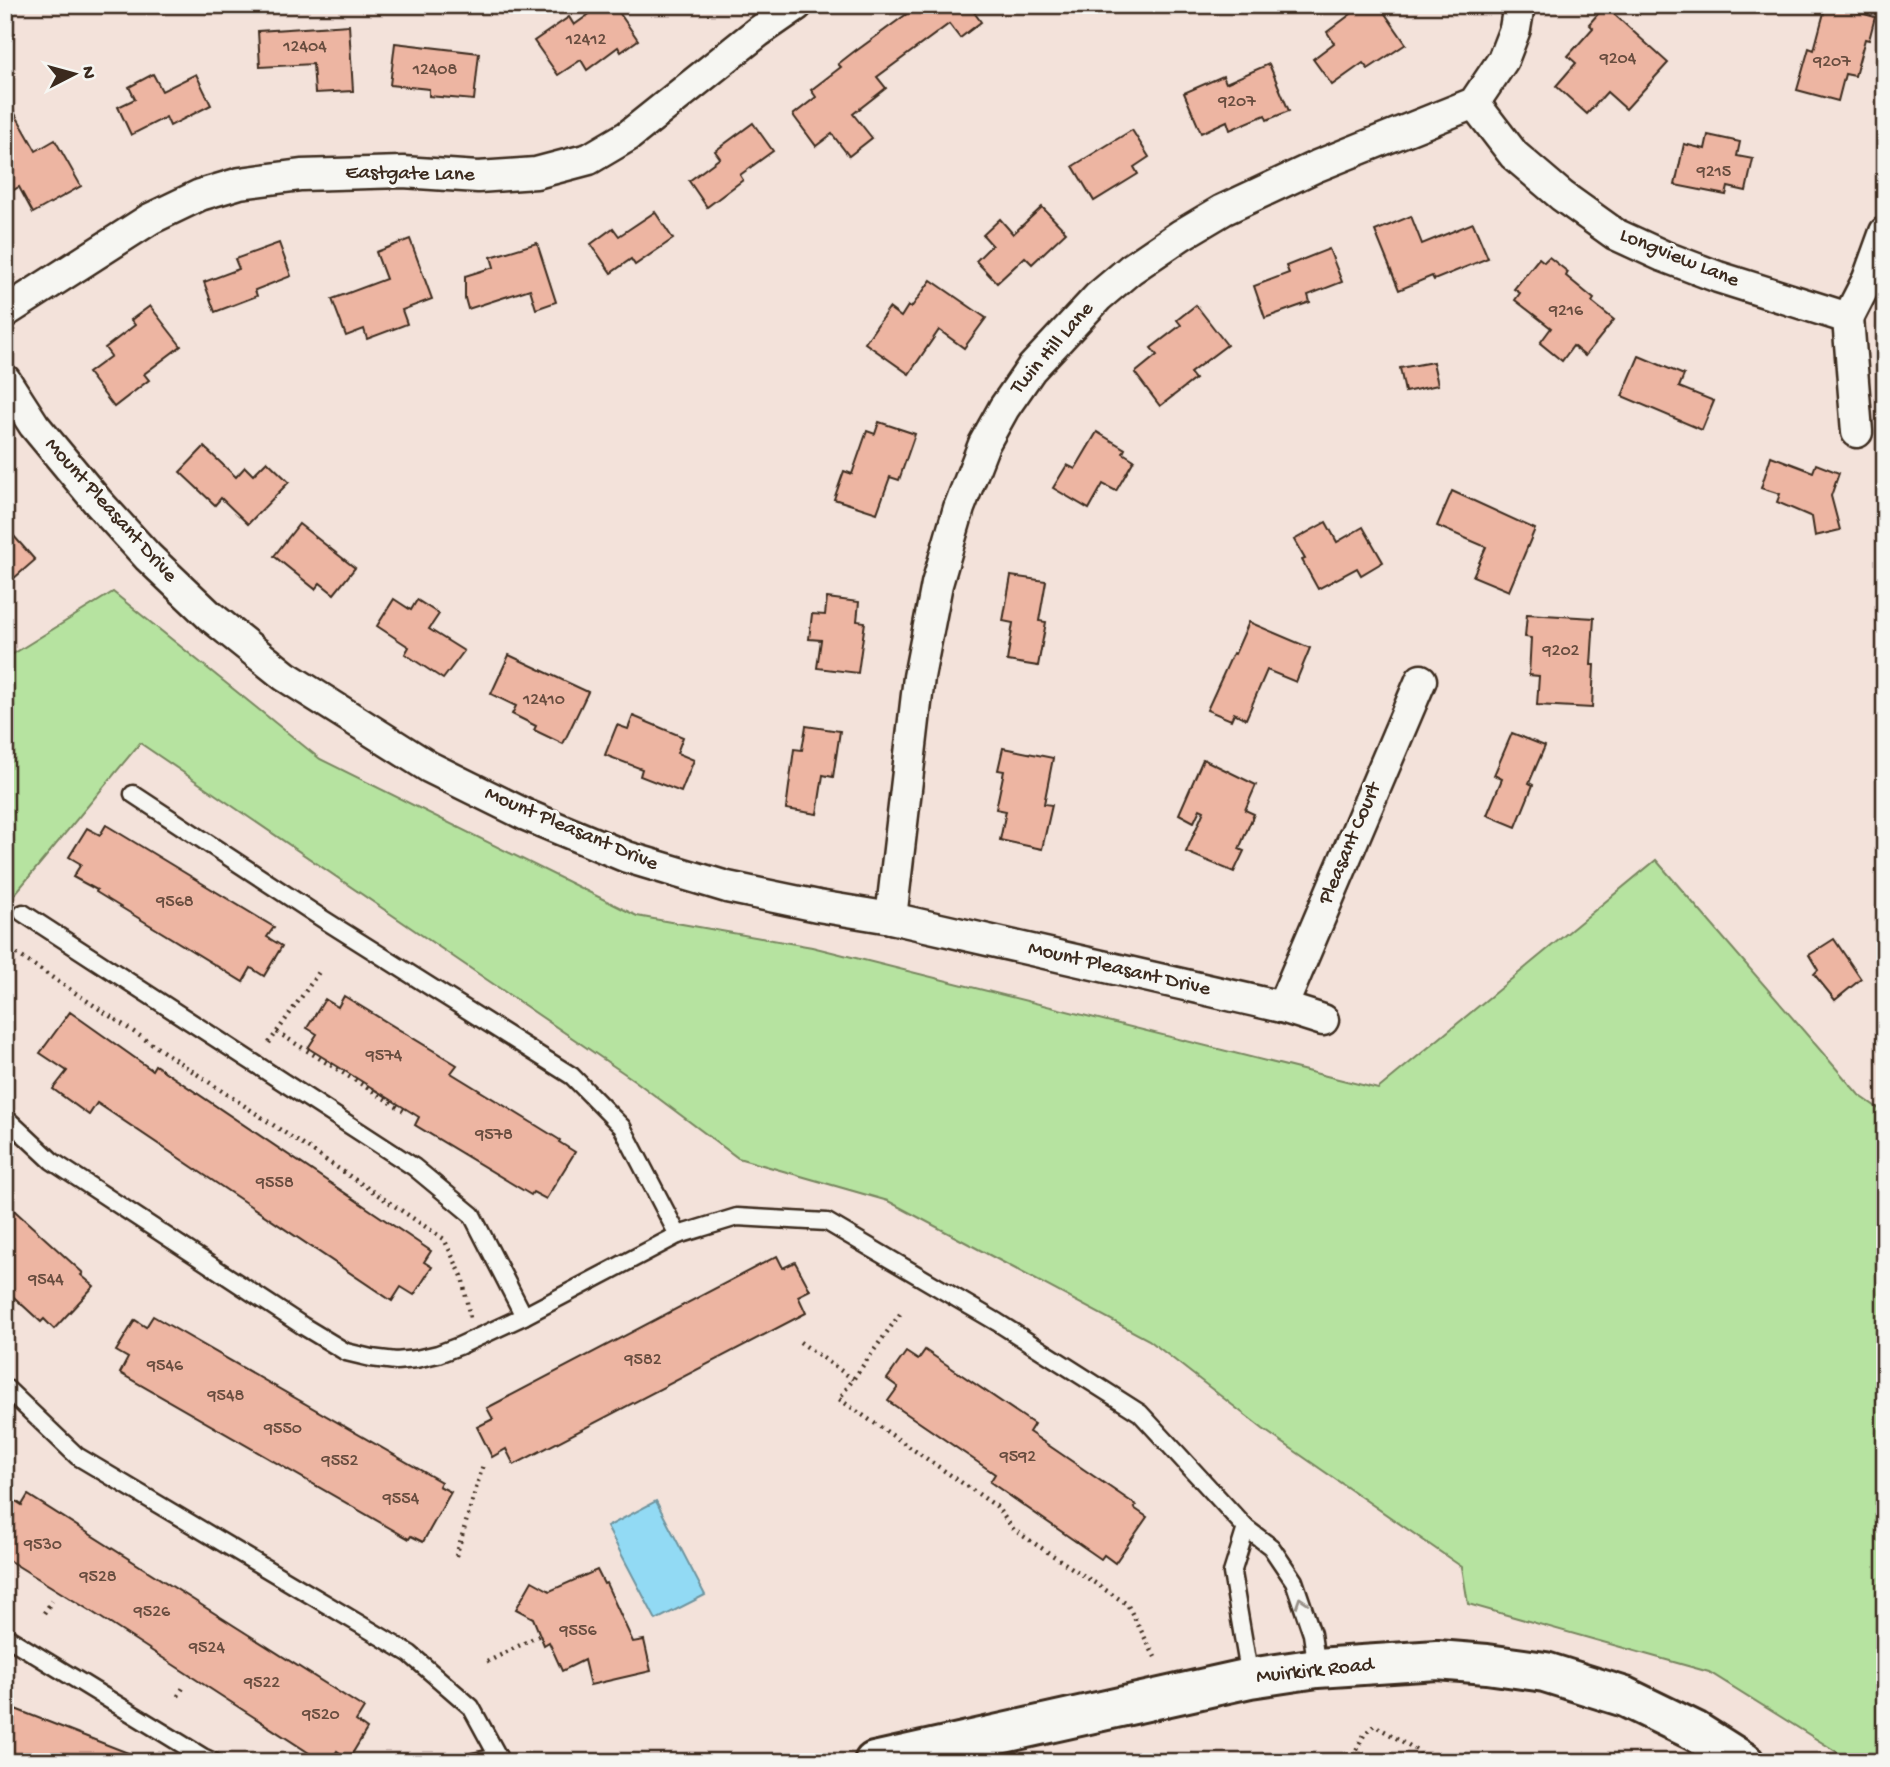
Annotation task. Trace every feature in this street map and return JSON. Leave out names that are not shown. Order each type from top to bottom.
[{"type":"main road","name":"Muirkirk Road","points":[[874,1762],[1250,1678],[1317,1668],[1437,1660],[1545,1672],[1625,1697],[1695,1731],[1744,1762]]},
{"type":"street","name":"Eastgate Lane","points":[[5,312],[150,219],[200,195],[240,183],[301,175],[403,172],[478,177],[536,173],[589,159],[628,136],[758,32],[797,5]]},
{"type":"street","points":[[1474,103],[1503,61],[1515,29],[1518,5]]},
{"type":"street","name":"Longview Lane","points":[[1474,103],[1514,155],[1562,196],[1615,234],[1718,277],[1848,317]]},
{"type":"street","name":"Twin Hill Lane","points":[[891,918],[919,677],[937,584],[959,508],[984,444],[1004,408],[1031,369],[1098,297],[1131,269],[1181,234],[1223,210],[1317,166],[1474,103]]},
{"type":"street","points":[[1857,432],[1848,317],[1868,279],[1885,232]]},
{"type":"street","name":"Mount Pleasant Drive","points":[[5,380],[34,425],[97,501],[148,557],[209,615],[285,676],[429,767],[526,815],[627,858],[727,887],[891,918],[1282,1007],[1323,1020]]},
{"type":"street","name":"Pleasant Court","points":[[1282,1007],[1421,680]]},
{"type":"lane","points":[[133,794],[323,919],[572,1076],[622,1127],[678,1235]]},
{"type":"lane","points":[[23,913],[414,1167],[472,1215],[524,1316]]},
{"type":"lane","points":[[5,1117],[52,1161],[303,1326],[346,1352],[371,1358],[396,1361],[438,1354],[524,1316],[678,1235],[737,1217],[827,1222],[997,1322],[1140,1413],[1246,1528],[1271,1547],[1294,1581],[1312,1634],[1317,1668]]},
{"type":"lane","points":[[5,1387],[77,1456],[410,1654],[471,1707],[500,1759],[472,1762]]},
{"type":"lane","points":[[1246,1528],[1232,1573],[1250,1678]]},
{"type":"lane","points":[[5,1636],[215,1762]]},
{"type":"path","points":[[5,946],[444,1239],[462,1276],[474,1339]]},
{"type":"path","points":[[269,1043],[319,972]]},
{"type":"path","points":[[277,1032],[406,1112]]},
{"type":"path","points":[[365,1087],[369,1081]]},
{"type":"path","points":[[5,1319],[11,1313]]},
{"type":"path","points":[[900,1314],[839,1399],[996,1506],[1014,1530],[1127,1604],[1155,1657]]},
{"type":"path","points":[[800,1342],[853,1379]]},
{"type":"path","points":[[456,1556],[483,1465]]},
{"type":"path","points":[[44,1613],[52,1601]]},
{"type":"path","points":[[487,1662],[540,1635]]},
{"type":"path","points":[[178,1696],[184,1686]]},
{"type":"path","points":[[1350,1762],[1364,1735],[1374,1725],[1417,1750],[1422,1762]]},
{"type":"green space","points":[[113,592],[320,759],[637,916],[812,947],[1378,1089],[1656,860],[1859,1095],[1885,1113],[1885,1762],[1853,1762],[1709,1672],[1468,1604],[1462,1567],[1263,1429],[1149,1340],[888,1201],[738,1158],[634,1080],[140,743],[5,906],[5,659]]},
{"type":"water","points":[[656,1501],[705,1595],[656,1620],[607,1527]]},
{"type":"building","points":[[602,5],[614,5],[638,40],[621,52],[618,47],[587,70],[581,60],[558,75],[534,41],[569,17],[574,25]]},
{"type":"building","points":[[919,5],[975,5],[971,8],[981,22],[960,38],[949,24],[877,77],[886,88],[853,114],[872,138],[849,156],[832,134],[816,146],[793,115],[816,97],[811,90],[841,67],[838,64]]},
{"type":"building","points":[[1363,5],[1379,5],[1406,44],[1368,69],[1363,63],[1332,85],[1313,59],[1334,43],[1327,32]]},
{"type":"building","points":[[1826,5],[1875,17],[1869,40],[1865,39],[1855,76],[1845,74],[1838,101],[1797,90],[1809,48],[1814,50]]},
{"type":"building","points":[[1605,6],[1668,63],[1626,109],[1607,92],[1587,114],[1556,86],[1576,63],[1568,56],[1593,28],[1589,24]]},
{"type":"building","points":[[349,25],[353,91],[315,93],[313,64],[260,67],[258,31]]},
{"type":"building","points":[[395,43],[479,53],[474,100],[429,96],[429,89],[390,85]]},
{"type":"building","points":[[1269,64],[1289,111],[1267,120],[1265,115],[1230,130],[1227,121],[1201,133],[1184,93],[1223,76],[1226,83]]},
{"type":"building","points":[[153,74],[162,91],[196,74],[211,105],[170,126],[166,117],[131,135],[118,107],[135,99],[129,87]]},
{"type":"building","points":[[5,96],[36,151],[55,140],[81,186],[33,213],[19,187],[5,195]]},
{"type":"building","points":[[753,123],[773,151],[740,175],[743,180],[707,207],[689,181],[720,158],[715,151]]},
{"type":"building","points":[[1132,130],[1149,157],[1134,167],[1138,174],[1094,201],[1073,166]]},
{"type":"building","points":[[1708,135],[1740,142],[1737,156],[1753,159],[1746,191],[1728,187],[1726,195],[1675,185],[1684,144],[1705,149]]},
{"type":"building","points":[[1042,207],[1066,232],[1032,264],[1025,257],[997,283],[976,261],[992,245],[983,235],[1000,219],[1013,234]]},
{"type":"building","points":[[655,212],[673,239],[635,265],[631,259],[611,273],[591,244],[613,228],[619,236]]},
{"type":"building","points":[[1411,216],[1422,244],[1473,223],[1488,258],[1434,280],[1432,276],[1399,290],[1375,231]]},
{"type":"building","points":[[410,239],[432,299],[402,310],[407,324],[367,339],[364,329],[346,336],[332,299],[386,279],[376,252]]},
{"type":"building","points":[[279,243],[291,276],[255,290],[257,296],[215,312],[204,282],[239,269],[235,259]]},
{"type":"building","points":[[537,243],[556,302],[536,309],[530,289],[468,309],[465,276],[494,267],[491,257]]},
{"type":"building","points":[[1329,249],[1342,282],[1308,295],[1310,302],[1265,318],[1254,286],[1289,273],[1286,266]]},
{"type":"building","points":[[1549,257],[1568,272],[1566,276],[1614,320],[1585,356],[1573,346],[1562,361],[1540,343],[1551,328],[1515,300],[1520,293],[1514,289],[1539,258],[1544,262]]},
{"type":"building","points":[[931,280],[986,318],[964,348],[939,330],[909,374],[865,343],[889,308],[901,317]]},
{"type":"building","points":[[1196,305],[1227,345],[1190,373],[1195,379],[1160,406],[1135,373],[1157,355],[1151,348],[1181,325],[1177,320]]},
{"type":"building","points":[[150,306],[181,346],[144,374],[149,380],[114,407],[88,373],[111,356],[105,348],[135,325],[131,320]]},
{"type":"building","points":[[1639,356],[1684,375],[1679,387],[1714,401],[1702,430],[1622,396]]},
{"type":"building","points":[[1433,362],[1438,385],[1405,392],[1400,368]]},
{"type":"building","points":[[879,422],[915,434],[899,480],[890,477],[877,513],[834,499],[844,471],[852,474],[867,431],[875,434]]},
{"type":"building","points":[[1097,432],[1125,449],[1123,453],[1134,460],[1116,491],[1103,484],[1089,509],[1053,488],[1067,465],[1075,469]]},
{"type":"building","points":[[204,447],[236,477],[245,467],[253,475],[267,461],[289,482],[248,524],[221,498],[215,505],[180,472]]},
{"type":"building","points":[[1771,456],[1813,472],[1816,464],[1839,473],[1831,496],[1840,530],[1815,536],[1812,517],[1777,502],[1780,494],[1761,488]]},
{"type":"building","points":[[1452,491],[1535,529],[1509,591],[1473,576],[1486,547],[1437,526]]},
{"type":"building","points":[[1326,522],[1337,542],[1363,527],[1383,562],[1361,575],[1357,568],[1318,589],[1294,540]]},
{"type":"building","points":[[299,524],[355,568],[334,594],[320,583],[315,589],[274,556]]},
{"type":"building","points":[[5,526],[35,560],[5,586]]},
{"type":"building","points":[[1011,576],[1046,581],[1039,621],[1046,622],[1038,666],[1007,661],[1013,623],[1003,621]]},
{"type":"building","points":[[827,598],[859,602],[857,621],[865,622],[858,673],[817,668],[821,640],[809,639],[812,614],[825,615]]},
{"type":"building","points":[[394,599],[411,610],[417,600],[439,614],[429,629],[464,651],[443,679],[405,654],[409,647],[377,626]]},
{"type":"building","points":[[1527,614],[1594,618],[1592,708],[1537,705],[1539,676],[1529,675],[1531,638],[1525,637]]},
{"type":"building","points":[[1249,622],[1310,648],[1296,682],[1267,670],[1246,719],[1234,713],[1231,720],[1207,710]]},
{"type":"building","points":[[509,655],[588,692],[563,744],[534,730],[536,726],[512,714],[516,706],[491,694]]},
{"type":"building","points":[[633,716],[683,737],[677,753],[694,760],[681,792],[640,776],[642,769],[605,755],[617,725],[628,729]]},
{"type":"building","points":[[806,726],[840,731],[833,777],[823,775],[817,814],[786,809],[794,749],[802,750]]},
{"type":"building","points":[[1512,733],[1545,746],[1529,783],[1533,785],[1516,827],[1487,815],[1502,779],[1494,775]]},
{"type":"building","points":[[1003,748],[1053,758],[1044,804],[1052,805],[1042,849],[1000,840],[1006,811],[996,809],[1004,771],[998,770]]},
{"type":"building","points":[[1203,759],[1256,785],[1245,810],[1254,814],[1239,849],[1244,851],[1234,872],[1186,852],[1204,811],[1200,809],[1194,822],[1179,814]]},
{"type":"building","points":[[106,825],[274,927],[267,937],[282,946],[264,976],[251,968],[243,982],[73,877],[81,864],[69,857],[87,828],[100,835]]},
{"type":"building","points":[[1834,939],[1861,979],[1835,1000],[1814,974],[1818,970],[1809,955]]},
{"type":"building","points":[[344,996],[457,1065],[451,1073],[575,1152],[546,1199],[533,1192],[531,1195],[415,1125],[419,1117],[308,1048],[317,1034],[307,1028],[325,999],[338,1007]]},
{"type":"building","points":[[70,1012],[152,1070],[155,1065],[431,1251],[424,1262],[432,1267],[414,1295],[401,1287],[392,1301],[97,1103],[89,1115],[53,1089],[67,1071],[40,1053]]},
{"type":"building","points":[[5,1202],[94,1286],[54,1329],[44,1319],[41,1322],[5,1289]]},
{"type":"building","points":[[777,1256],[783,1268],[795,1262],[810,1290],[798,1296],[806,1313],[514,1465],[506,1449],[492,1457],[477,1427],[493,1419],[487,1408]]},
{"type":"building","points":[[153,1316],[441,1482],[439,1486],[451,1492],[423,1542],[411,1536],[409,1539],[120,1373],[128,1358],[116,1351],[135,1320],[146,1327]]},
{"type":"building","points":[[925,1350],[1034,1424],[1029,1432],[1136,1505],[1134,1508],[1147,1517],[1115,1563],[1104,1555],[1101,1559],[990,1482],[995,1474],[888,1401],[898,1387],[887,1379],[906,1352],[918,1360]]},
{"type":"building","points":[[5,1494],[22,1505],[28,1495],[364,1708],[356,1721],[367,1729],[349,1759],[337,1751],[330,1762],[323,1762],[5,1558]]},
{"type":"building","points":[[597,1570],[604,1584],[606,1583],[633,1642],[644,1640],[651,1671],[590,1685],[584,1660],[562,1671],[549,1642],[544,1645],[533,1618],[516,1609],[532,1581],[550,1591]]},
{"type":"building","points":[[5,1705],[146,1760],[146,1762],[5,1762]]}]
